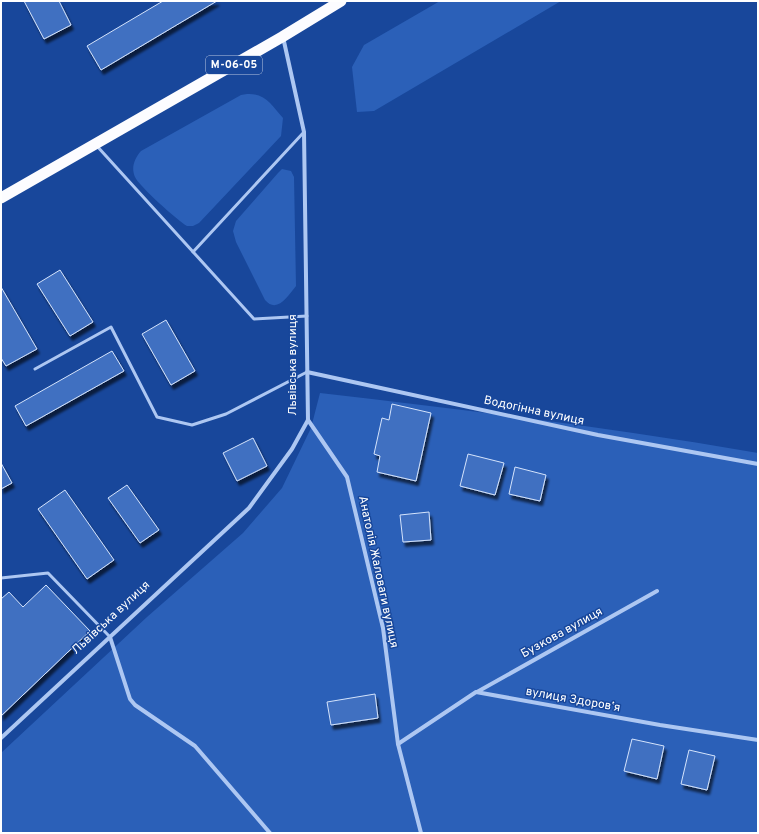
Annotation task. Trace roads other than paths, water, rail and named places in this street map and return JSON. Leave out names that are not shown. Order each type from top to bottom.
[{"type":"highway","name":"М-06-05","points":[[1,198],[282,37],[341,1]]},
{"type":"street","name":"Львівська вулиця","points":[[1,738],[249,508],[292,449],[308,420],[304,132],[282,37]]},
{"type":"street","name":"Водогінна вулиця","points":[[307,372],[598,435],[758,464]]},
{"type":"street","name":"Анатолія Жаловаги вулиця","points":[[308,420],[347,476],[383,628],[398,744],[421,833]]},
{"type":"street","name":"Бузкова вулиця","points":[[476,692],[657,591]]},
{"type":"street","points":[[110,637],[130,699],[135,705],[195,746],[270,833]]},
{"type":"street","points":[[398,744],[476,692]]},
{"type":"street","name":"вулиця Здоровʼя","points":[[476,692],[660,725],[758,740]]},
{"type":"lane","points":[[193,252],[304,132]]},
{"type":"lane","points":[[95,144],[254,320],[306,316]]},
{"type":"lane","points":[[35,369],[111,327],[156,417],[192,425],[226,414],[307,372]]},
{"type":"lane","points":[[1,578],[48,573],[110,637]]}]
